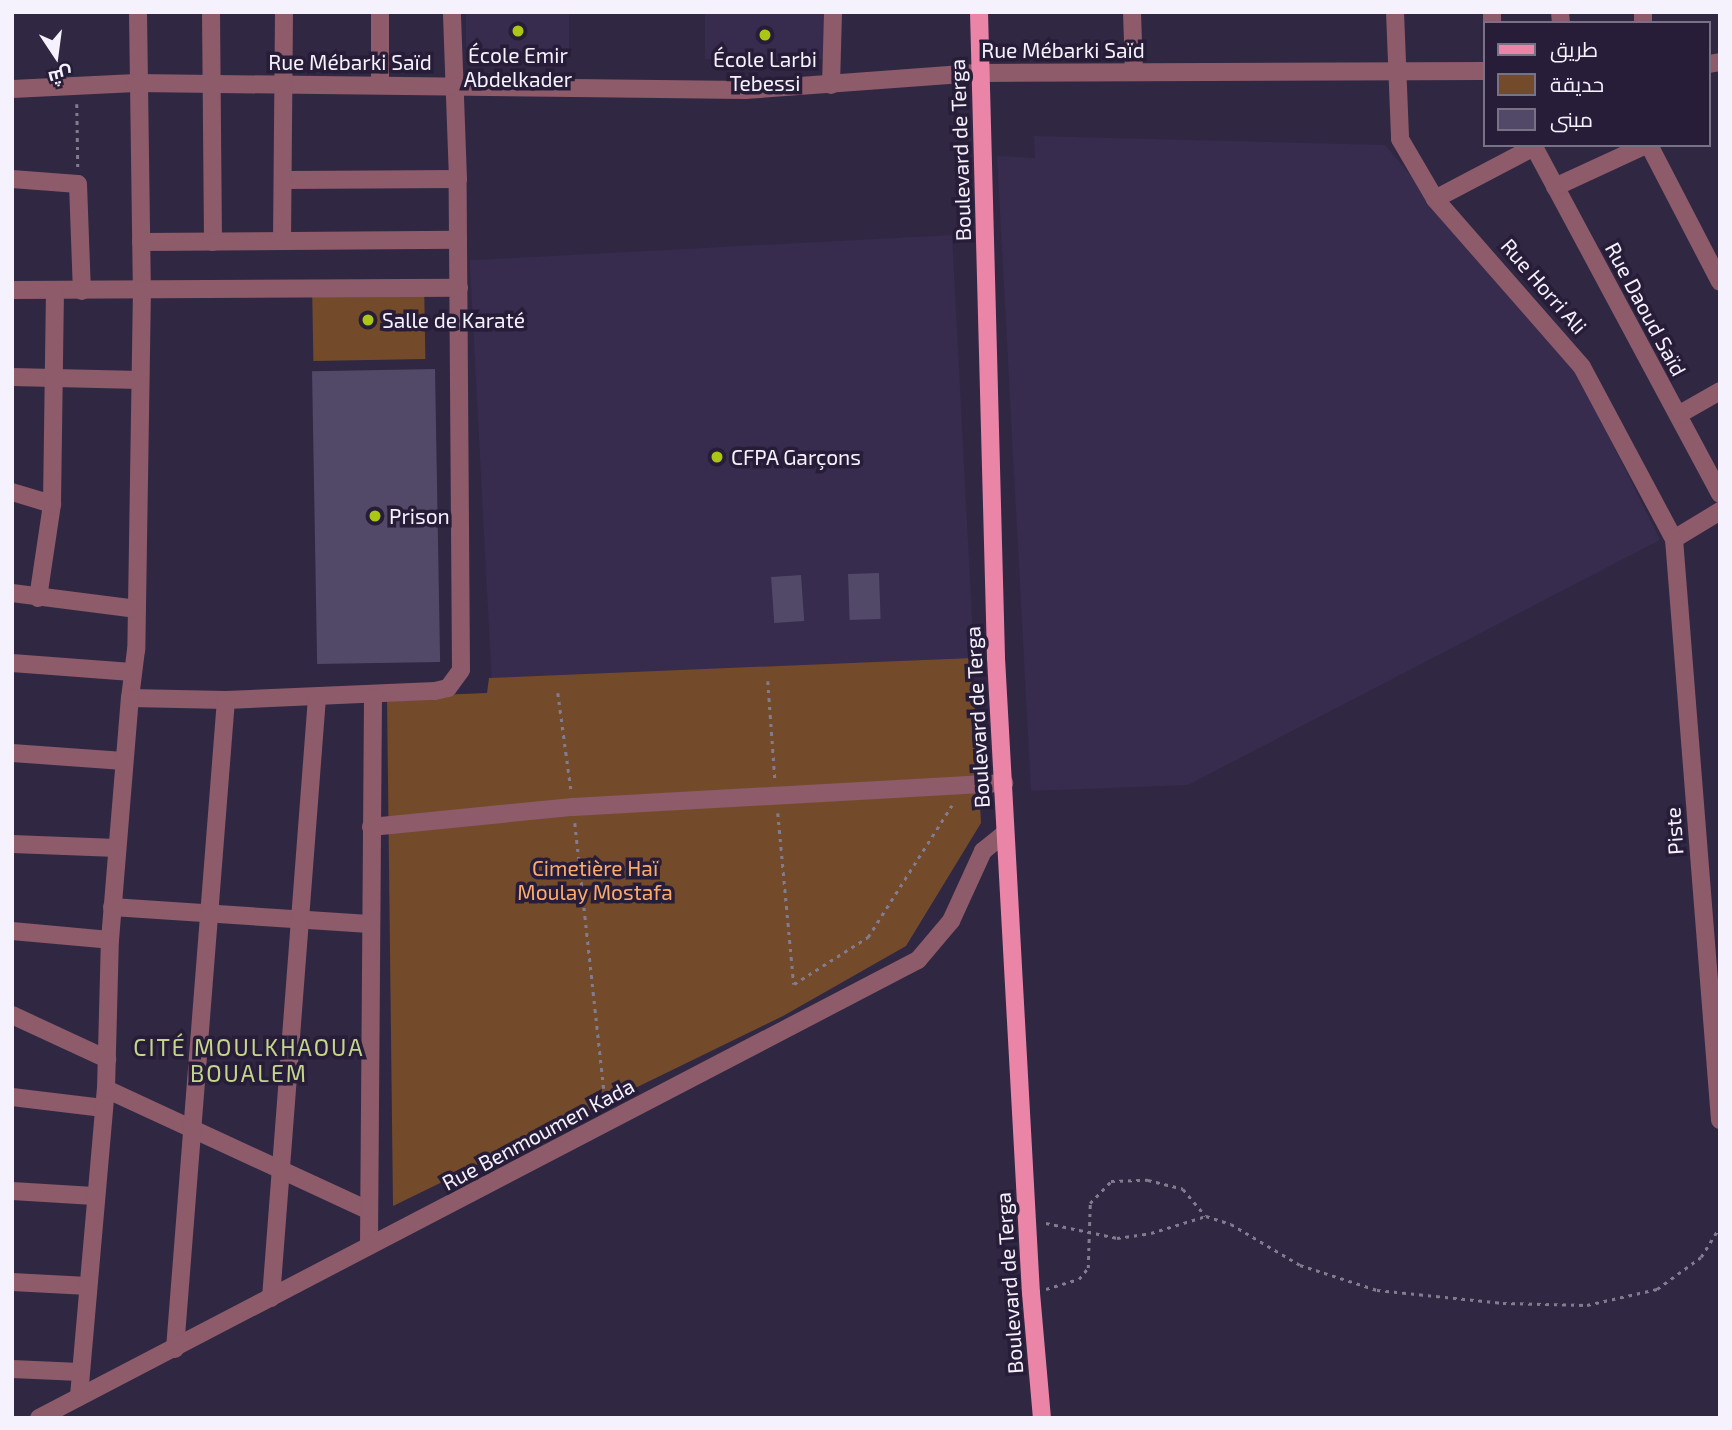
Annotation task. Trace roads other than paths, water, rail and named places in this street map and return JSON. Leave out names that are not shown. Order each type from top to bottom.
[{"type":"main road","name":"Boulevard de Terga","points":[[979,12],[1005,833],[1031,1293],[1042,1418]]},
{"type":"street","points":[[79,1396],[94,1196],[106,1089],[112,907],[137,609],[142,288],[136,83],[138,12]]},
{"type":"street","points":[[211,12],[213,242]]},
{"type":"street","points":[[282,241],[284,12]]},
{"type":"street","points":[[380,12],[380,85]]},
{"type":"street","points":[[130,698],[226,700],[373,697],[448,688],[461,670],[458,179],[452,12]]},
{"type":"street","points":[[831,85],[833,12]]},
{"type":"street","points":[[1132,12],[1134,72]]},
{"type":"street","name":"Rue Horri Ali","points":[[1395,12],[1400,139],[1435,199],[1582,367],[1674,539]]},
{"type":"street","name":"Rue Mébarki Saïd","points":[[12,89],[77,83],[136,83],[745,90],[979,73],[1484,71]]},
{"type":"street","points":[[1435,199],[1531,147]]},
{"type":"street","name":"Rue Daoud Saïd","points":[[1534,147],[1720,494]]},
{"type":"street","points":[[1555,187],[1643,147]]},
{"type":"street","points":[[1648,147],[1720,282]]},
{"type":"street","points":[[12,179],[78,184],[82,290]]},
{"type":"street","points":[[284,180],[458,179]]},
{"type":"street","points":[[141,242],[458,240]]},
{"type":"street","points":[[12,290],[459,288]]},
{"type":"street","points":[[38,598],[52,504],[55,291]]},
{"type":"street","points":[[12,377],[140,380]]},
{"type":"street","points":[[1678,415],[1720,391]]},
{"type":"street","points":[[12,492],[52,504]]},
{"type":"street","points":[[1674,539],[1720,511]]},
{"type":"street","name":"Piste","points":[[1674,539],[1720,1120]]},
{"type":"street","points":[[12,593],[137,609]]},
{"type":"street","points":[[12,663],[132,673]]},
{"type":"street","points":[[271,1298],[302,922],[317,697]]},
{"type":"street","points":[[369,1244],[369,925],[373,697]]},
{"type":"street","points":[[175,1349],[212,916],[226,700]]},
{"type":"street","points":[[12,753],[124,761]]},
{"type":"street","points":[[371,827],[573,807],[1004,783]]},
{"type":"street","name":"Rue Benmoumen Kada","points":[[39,1418],[918,960],[951,921],[983,851],[1005,833]]},
{"type":"street","points":[[12,844],[117,848]]},
{"type":"street","points":[[112,907],[369,925]]},
{"type":"street","points":[[12,932],[110,940]]},
{"type":"street","points":[[12,1016],[107,1059]]},
{"type":"street","points":[[106,1089],[368,1210]]},
{"type":"street","points":[[12,1097],[103,1108]]},
{"type":"street","points":[[12,1191],[94,1196]]},
{"type":"street","points":[[12,1282],[88,1286]]},
{"type":"street","points":[[12,1369],[80,1372]]},
{"type":"place","name":"École Emir Abdelkader","points":[[518,31]]},
{"type":"place","name":"École Larbi Tebessi","points":[[765,35]]},
{"type":"place","name":"Salle de Karaté","points":[[368,320]]},
{"type":"place","name":"CFPA Garçons","points":[[717,457]]},
{"type":"place","name":"Prison","points":[[375,516]]},
{"type":"district","name":"CITÉ MOULKHAOUA BOUALEM","points":[[249,1060]]},
{"type":"park label","name":"Cimetière Haï Moulay Mostafa","points":[[595,880]]}]
